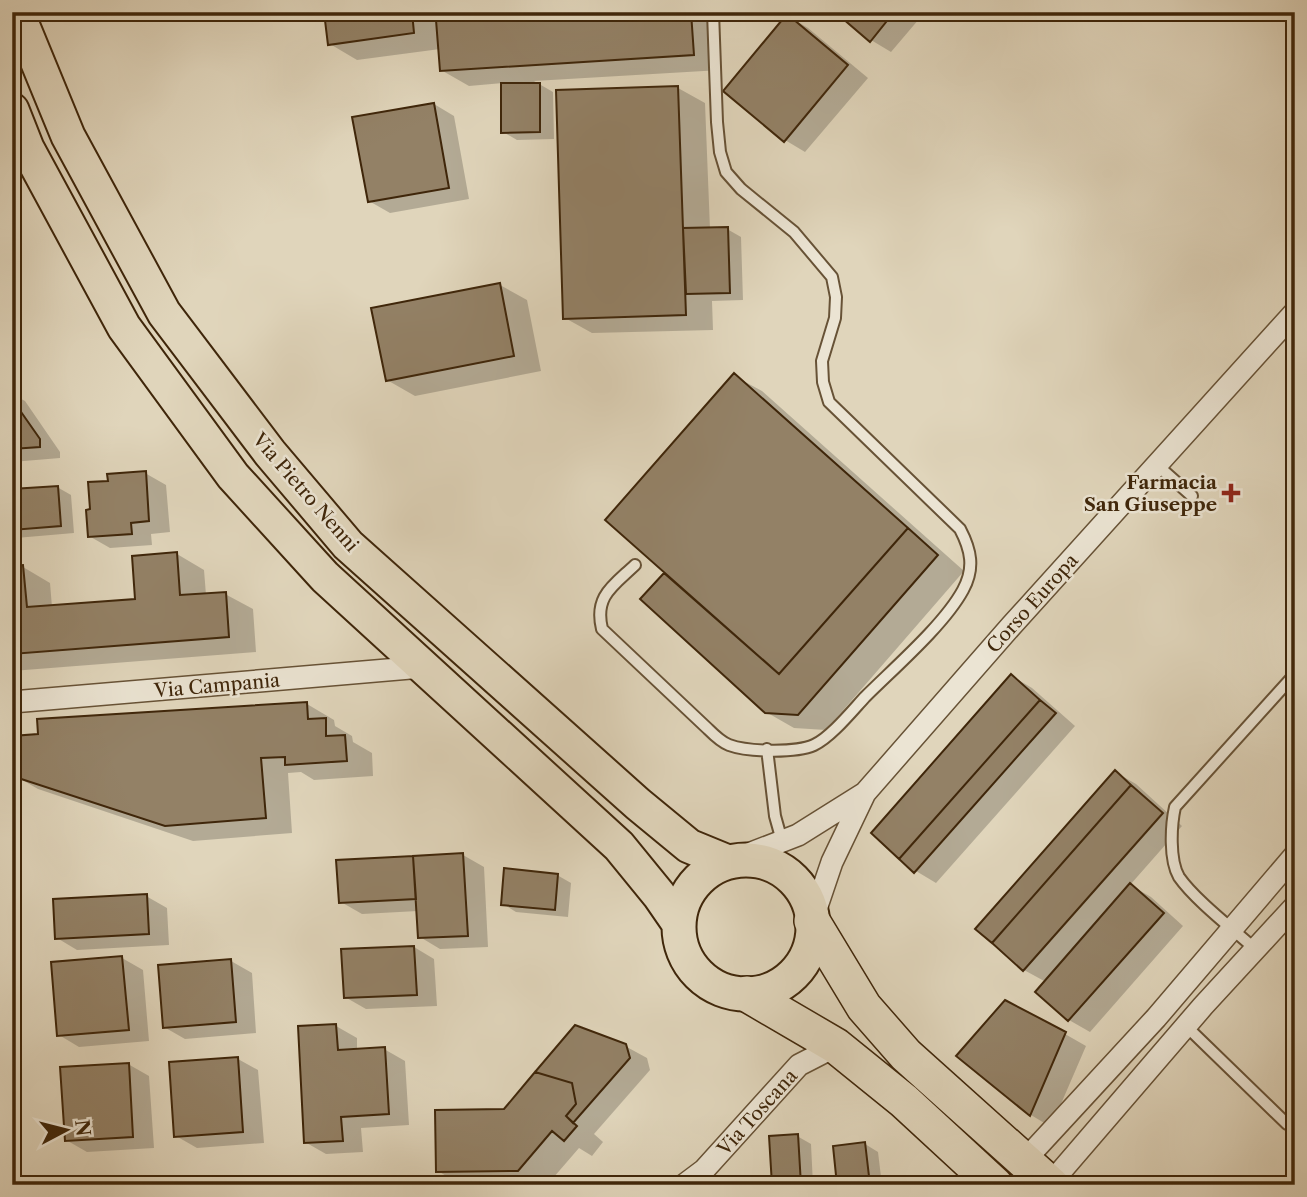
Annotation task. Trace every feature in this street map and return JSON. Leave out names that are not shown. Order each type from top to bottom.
[{"type":"highway","points":[[812,921],[864,1007],[906,1055],[1051,1185]]},
{"type":"highway","points":[[747,994],[835,1046],[904,1101],[995,1185]]},
{"type":"main road","name":"Via Pietro Nenni","points":[[17,12],[68,136],[164,313],[270,453],[348,545],[638,804],[689,846],[728,862]]},
{"type":"main road","points":[[12,110],[27,148],[124,327],[226,465],[325,578],[619,846],[659,895],[678,924]]},
{"type":"main road","points":[[747,859],[766,863],[784,872],[798,885],[808,902],[812,921],[811,943],[802,963],[787,979],[768,990],[747,994],[725,991],[706,981],[698,973],[681,945],[678,924],[683,903],[693,885],[709,870],[728,862],[747,859]]},
{"type":"street","name":"Corso Europa","points":[[812,921],[832,862],[865,793],[1295,312]]},
{"type":"street","name":"Via Campania","points":[[12,702],[422,667]]},
{"type":"street","points":[[728,862],[798,835],[865,793]]},
{"type":"street","points":[[1024,1161],[1156,1018],[1295,855]]},
{"type":"street","points":[[1051,1185],[1186,1027],[1295,906]]},
{"type":"street","name":"Via Toscana","points":[[684,1185],[705,1170],[799,1065],[835,1046]]},
{"type":"lane","points":[[635,565],[603,596],[598,614],[602,629],[708,729],[726,744],[747,750],[814,745],[836,728],[945,615],[964,589],[970,569],[970,548],[960,530],[829,402],[823,382],[822,361],[835,318],[836,297],[832,277],[794,232],[741,189],[726,172],[720,152],[717,122],[713,12]]},
{"type":"lane","points":[[1157,465],[1192,496]]},
{"type":"lane","points":[[1255,949],[1178,875],[1170,830],[1175,807],[1295,674]]},
{"type":"lane","points":[[767,749],[775,816],[782,841]]},
{"type":"lane","points":[[1186,1027],[1287,1124],[1295,1125]]},
{"type":"building","points":[[324,12],[412,12],[414,33],[328,45]]},
{"type":"building","points":[[558,12],[691,12],[694,55],[440,71],[436,20]]},
{"type":"building","points":[[835,12],[894,12],[870,42]]},
{"type":"building","points":[[787,14],[848,65],[784,142],[723,91]]},
{"type":"building","points":[[501,83],[540,83],[540,132],[501,133]]},
{"type":"building","points":[[678,86],[686,315],[563,319],[556,90]]},
{"type":"building","points":[[434,103],[449,188],[368,202],[352,117]]},
{"type":"building","points":[[728,227],[730,293],[686,294],[683,228]]},
{"type":"building","points":[[500,283],[514,356],[386,381],[371,308]]},
{"type":"building","points":[[734,373],[908,528],[779,674],[605,520]]},
{"type":"building","points":[[12,399],[40,439],[40,447],[12,449]]},
{"type":"building","points":[[146,471],[149,521],[131,523],[132,534],[88,537],[88,482],[108,481],[107,474]]},
{"type":"building","points":[[58,486],[61,526],[12,530],[12,489]]},
{"type":"building","points":[[908,528],[938,555],[798,715],[765,713],[640,599],[664,573],[779,674]]},
{"type":"building","points":[[177,552],[180,595],[226,592],[229,637],[12,654],[12,566],[23,565],[27,607],[135,599],[132,556]]},
{"type":"building","points":[[1011,674],[1040,700],[899,859],[871,833]]},
{"type":"building","points":[[1040,700],[1056,713],[914,873],[899,859]]},
{"type":"building","points":[[307,702],[308,719],[326,718],[326,736],[345,735],[347,761],[285,765],[285,757],[261,758],[266,818],[165,826],[12,776],[12,736],[38,734],[37,719]]},
{"type":"building","points":[[1115,770],[1131,785],[992,943],[975,929]]},
{"type":"building","points":[[1131,785],[1163,813],[1023,971],[992,943]]},
{"type":"building","points":[[463,853],[468,936],[418,938],[413,856]]},
{"type":"building","points":[[413,856],[416,899],[339,903],[336,860]]},
{"type":"building","points":[[504,868],[558,874],[555,910],[501,905]]},
{"type":"building","points":[[1130,883],[1164,913],[1068,1021],[1035,992]]},
{"type":"building","points":[[147,894],[149,934],[55,939],[53,899]]},
{"type":"building","points":[[414,946],[417,995],[344,998],[341,949]]},
{"type":"building","points":[[122,956],[129,1030],[57,1036],[51,962]]},
{"type":"building","points":[[231,959],[236,1022],[163,1028],[158,965]]},
{"type":"building","points":[[1005,1000],[1066,1032],[1030,1116],[956,1056]]},
{"type":"building","points":[[336,1024],[338,1050],[385,1047],[389,1114],[341,1117],[343,1141],[304,1143],[298,1026]]},
{"type":"building","points":[[575,1025],[626,1044],[630,1058],[573,1123],[566,1116],[576,1104],[572,1083],[535,1072]]},
{"type":"building","points":[[238,1057],[243,1132],[174,1137],[169,1062]]},
{"type":"building","points":[[129,1063],[133,1137],[65,1141],[60,1067]]},
{"type":"building","points":[[535,1072],[572,1083],[576,1104],[566,1116],[577,1126],[564,1141],[552,1131],[518,1171],[436,1172],[435,1110],[504,1109]]},
{"type":"building","points":[[798,1134],[801,1185],[772,1185],[769,1136]]},
{"type":"building","points":[[865,1142],[870,1185],[837,1185],[833,1146]]},
{"type":"place","name":"Farmacia San Giuseppe","points":[[1231,493]]}]
